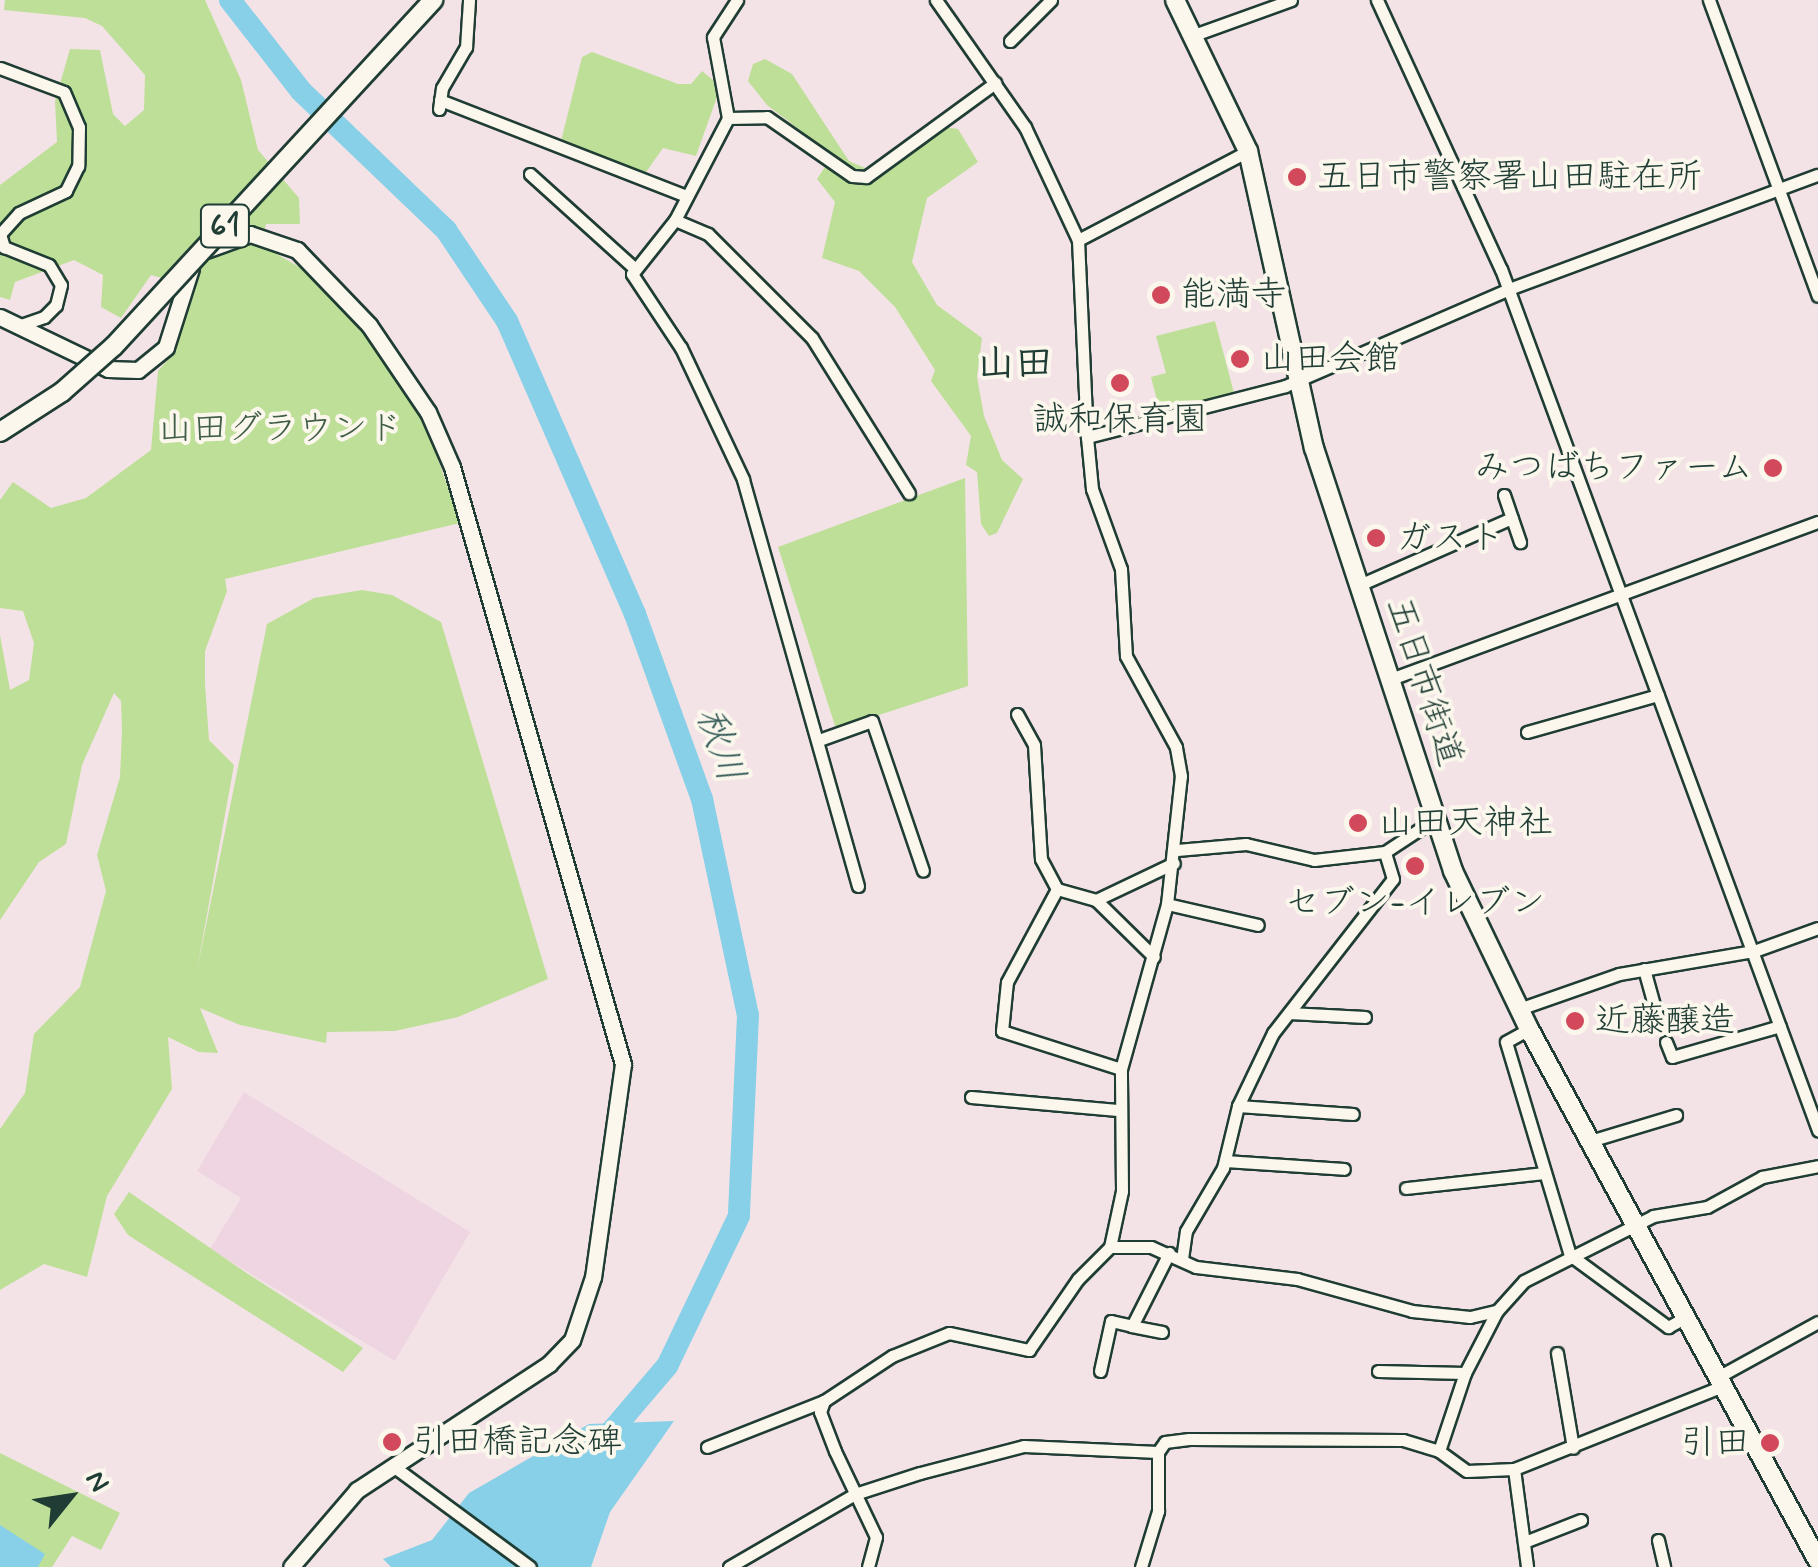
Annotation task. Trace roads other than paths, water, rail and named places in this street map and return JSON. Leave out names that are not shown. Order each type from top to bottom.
[{"type":"main road","name":"61","points":[[0,432],[62,392],[114,346],[434,0]]},
{"type":"main road","name":"五日市街道","points":[[1175,0],[1248,151],[1295,377],[1388,680],[1469,910],[1529,1029],[1818,1561]]},
{"type":"street","points":[[469,0],[466,47],[440,104],[686,196]]},
{"type":"street","points":[[738,0],[713,38],[728,118],[675,220],[631,279],[681,348],[743,479],[858,886]]},
{"type":"street","points":[[707,1447],[824,1401],[892,1356],[950,1334],[1028,1350],[1078,1279],[1110,1247],[1122,1192],[1117,1110],[1120,1069],[1168,904],[1176,856],[1180,762],[1126,656],[1121,570],[1092,489],[1078,240],[1045,160],[936,0]]},
{"type":"street","points":[[1010,41],[1050,0]]},
{"type":"street","points":[[1194,35],[1291,0]]},
{"type":"street","points":[[1377,0],[1510,290],[1818,1130]]},
{"type":"street","points":[[1708,0],[1818,296]]},
{"type":"street","points":[[1,70],[70,98],[80,146],[66,191],[19,213],[0,234],[4,247],[49,266],[61,285],[56,305],[44,317],[18,326]]},
{"type":"street","points":[[728,118],[767,116],[852,176],[866,177],[995,82]]},
{"type":"street","points":[[1078,240],[1248,151]]},
{"type":"street","points":[[530,174],[635,269]]},
{"type":"street","points":[[1087,437],[1284,386],[1295,377],[1510,290],[1818,175]]},
{"type":"street","points":[[675,220],[708,234],[812,338],[910,494]]},
{"type":"street","points":[[0,317],[108,368],[138,370],[166,347],[186,276],[203,253],[242,235],[277,238],[304,256],[369,325],[428,412],[452,467],[615,1020],[623,1087],[593,1277],[572,1340],[549,1364],[398,1470],[342,1502],[291,1567]]},
{"type":"street","points":[[1504,496],[1520,542]]},
{"type":"street","points":[[1358,586],[1512,518]]},
{"type":"street","points":[[1388,680],[1818,522]]},
{"type":"street","points":[[1527,732],[1658,694]]},
{"type":"street","points":[[1017,714],[1034,745],[1041,859],[1058,889],[1096,900],[1154,956]]},
{"type":"street","points":[[819,740],[872,721],[923,871]]},
{"type":"street","points":[[1096,900],[1176,856],[1246,844],[1314,860],[1385,852],[1435,818]]},
{"type":"street","points":[[1182,1259],[1186,1231],[1225,1161],[1238,1106],[1289,1013],[1394,879],[1385,852]]},
{"type":"street","points":[[1058,889],[1007,982],[1002,1031],[1120,1069]]},
{"type":"street","points":[[1168,904],[1258,925]]},
{"type":"street","points":[[1519,1009],[1644,969],[1754,951],[1818,928]]},
{"type":"street","points":[[1644,969],[1657,1016]]},
{"type":"street","points":[[1289,1013],[1365,1017]]},
{"type":"street","points":[[1666,1042],[1672,1057],[1780,1026]]},
{"type":"street","points":[[1529,1029],[1506,1042],[1570,1256],[1668,1327],[1686,1318]]},
{"type":"street","points":[[970,1097],[1117,1110]]},
{"type":"street","points":[[1238,1106],[1353,1114]]},
{"type":"street","points":[[1590,1141],[1676,1115]]},
{"type":"street","points":[[1225,1161],[1344,1169]]},
{"type":"street","points":[[1440,1450],[1464,1373],[1497,1311],[1524,1281],[1634,1224],[1707,1207],[1762,1176],[1818,1166]]},
{"type":"street","points":[[1406,1188],[1543,1173]]},
{"type":"street","points":[[1110,1247],[1168,1253],[1182,1259],[1297,1279],[1412,1311],[1470,1317],[1497,1311]]},
{"type":"street","points":[[1132,1326],[1168,1253]]},
{"type":"street","points":[[1100,1371],[1111,1321],[1162,1332]]},
{"type":"street","points":[[1141,1567],[1158,1511],[1158,1452],[1165,1442],[1403,1440],[1440,1450],[1466,1471],[1514,1469],[1573,1448],[1721,1381],[1818,1322]]},
{"type":"street","points":[[1558,1353],[1573,1448]]},
{"type":"street","points":[[1378,1371],[1464,1373]]},
{"type":"street","points":[[824,1401],[820,1412],[876,1536],[868,1567]]},
{"type":"street","points":[[729,1567],[856,1494],[1024,1446],[1158,1452]]},
{"type":"street","points":[[1514,1469],[1528,1542],[1527,1567]]},
{"type":"street","points":[[398,1470],[530,1567]]},
{"type":"street","points":[[1528,1542],[1581,1520]]},
{"type":"street","points":[[1658,1540],[1664,1567]]},
{"type":"water","points":[[674,1421],[610,1512],[591,1567],[391,1567],[383,1559],[432,1540],[469,1493],[589,1424]]},
{"type":"water","points":[[0,1525],[45,1554],[38,1567],[0,1567]]},
{"type":"waterway","name":"秋川","points":[[230,0],[301,91],[446,230],[507,321],[635,614],[702,799],[748,1015],[739,1216],[667,1366],[599,1446]]},
{"type":"place","name":"五日市警察署山田駐在所","points":[[1297,177]]},
{"type":"place","name":"能満寺","points":[[1161,295]]},
{"type":"place","name":"山田会館","points":[[1240,359]]},
{"type":"place","name":"誠和保育園","points":[[1120,383]]},
{"type":"place","name":"みつばちファーム","points":[[1773,468]]},
{"type":"place","name":"ガスト","points":[[1376,538]]},
{"type":"place","name":"山田天神社","points":[[1358,823]]},
{"type":"place","name":"セブン-イレブン","points":[[1415,866]]},
{"type":"place","name":"近藤醸造","points":[[1575,1021]]},
{"type":"place","name":"引田橋記念碑","points":[[392,1442]]},
{"type":"place","name":"引田","points":[[1770,1443]]},
{"type":"district","name":"山田","points":[[1015,365]]},
{"type":"park label","name":"山田グラウンド","points":[[280,429]]}]
